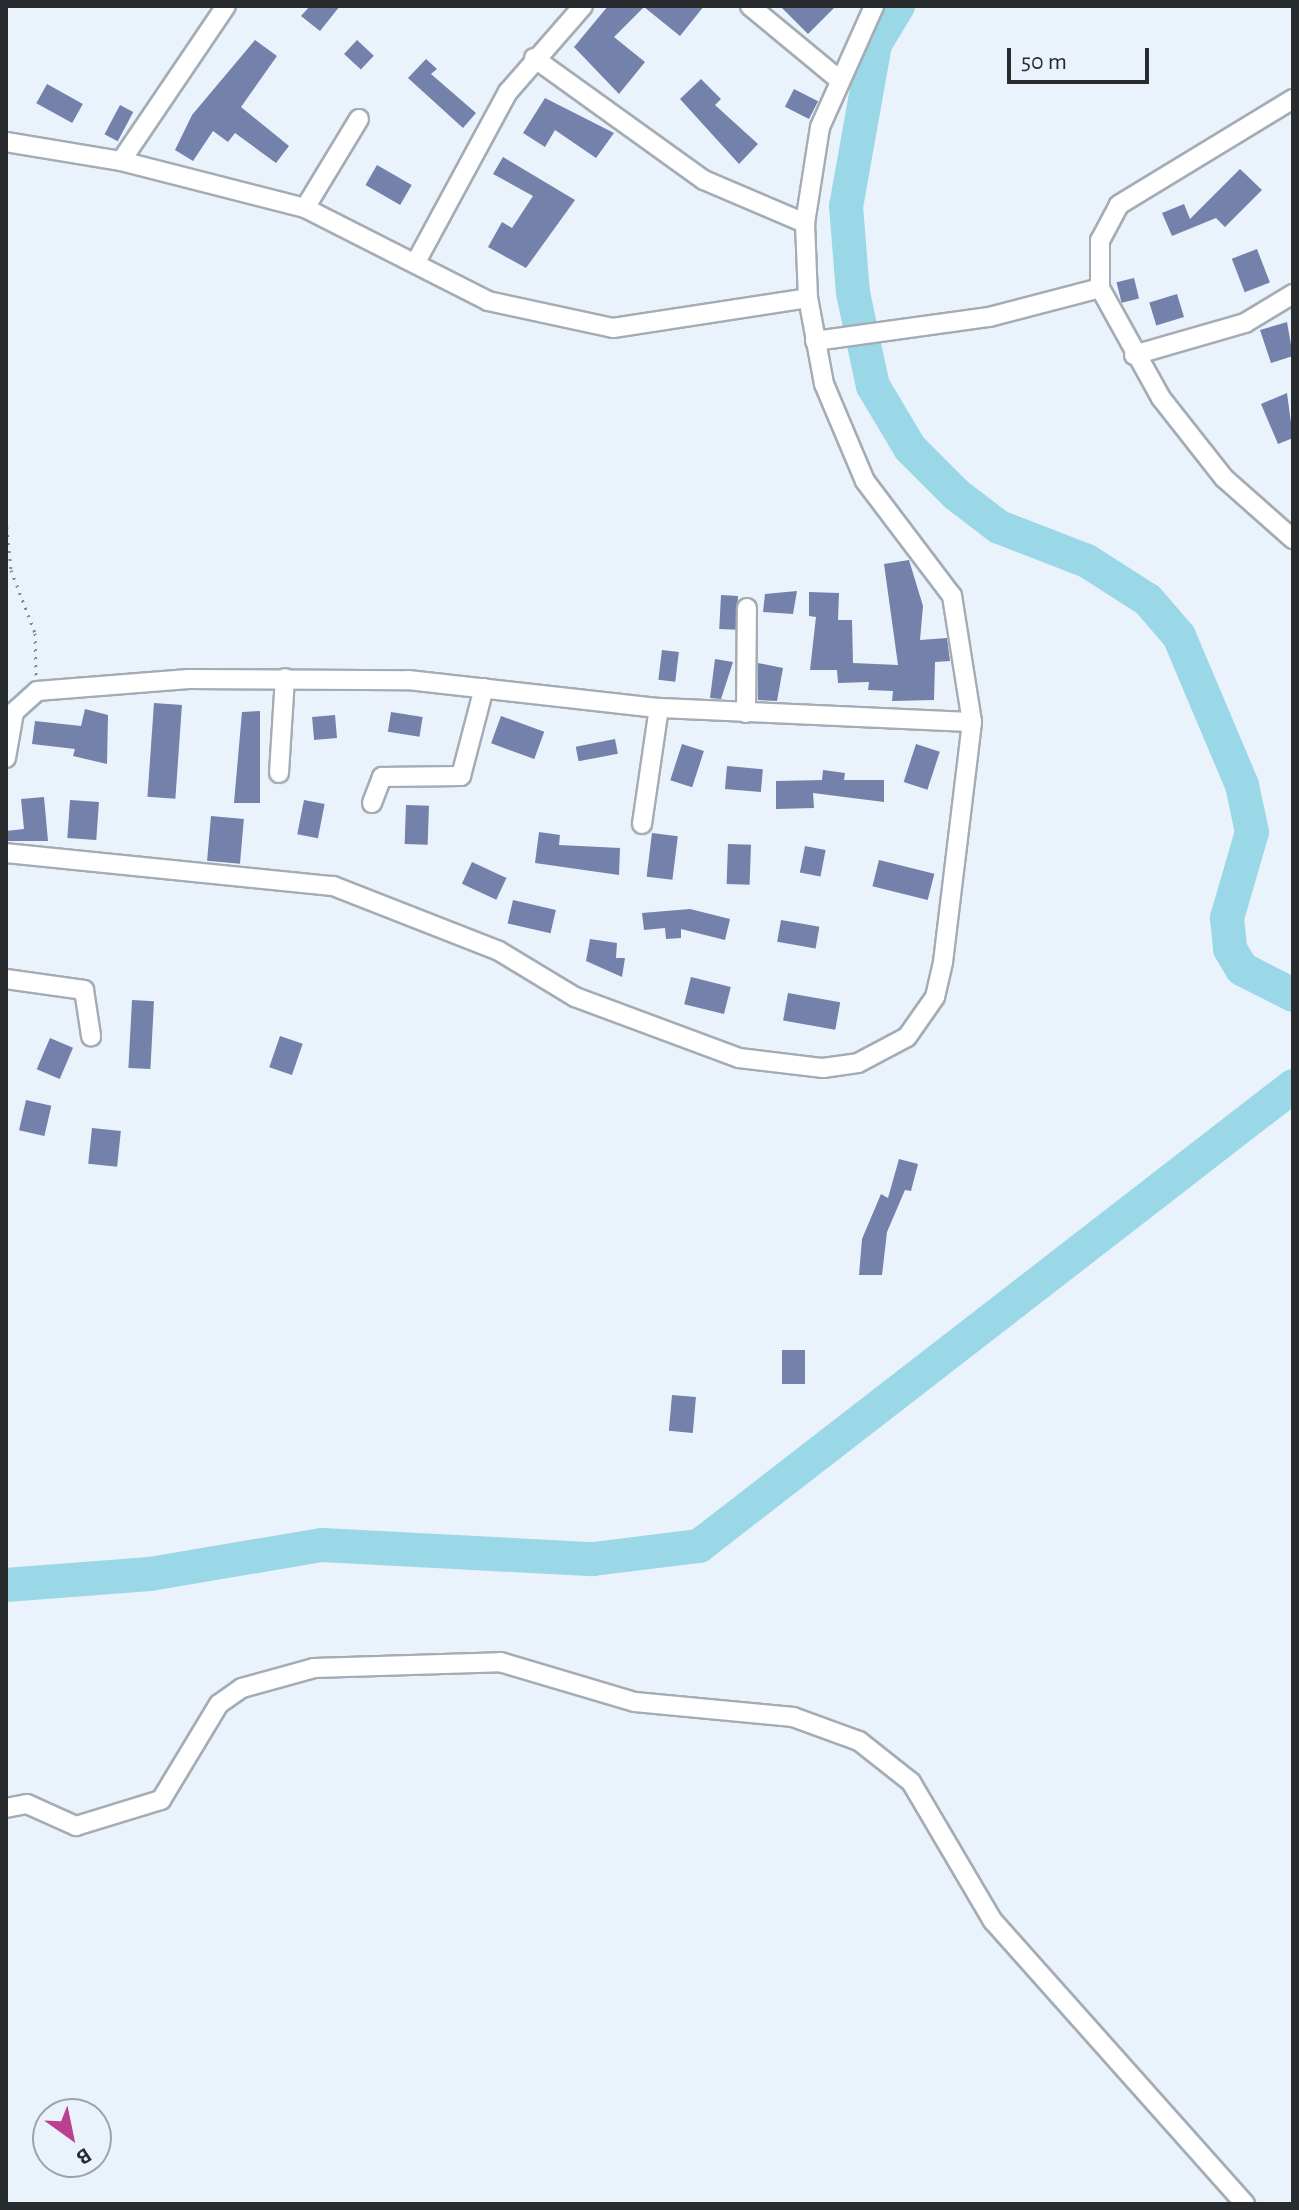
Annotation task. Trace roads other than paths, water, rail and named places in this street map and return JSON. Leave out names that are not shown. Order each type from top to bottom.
[{"type":"street","points":[[121,161],[226,6]]},
{"type":"street","points":[[417,260],[534,58],[583,6]]},
{"type":"street","points":[[750,6],[837,78]]},
{"type":"street","points":[[6,867],[6,852],[333,886],[499,951],[575,997],[694,1047],[823,1068],[885,1051],[907,1037],[935,997],[972,722],[952,596],[865,481],[815,341],[808,298],[805,223],[813,154],[837,78],[874,6]]},
{"type":"street","points":[[534,58],[704,180],[805,223]]},
{"type":"street","points":[[1293,99],[1111,212],[1100,240],[1100,288],[1134,355],[1200,451],[1293,539]]},
{"type":"street","points":[[305,208],[359,119]]},
{"type":"street","points":[[6,142],[121,161],[305,208],[417,260],[488,301],[613,328],[808,298]]},
{"type":"street","points":[[815,341],[854,341],[1100,288]]},
{"type":"street","points":[[1134,355],[1245,323],[1293,294]]},
{"type":"street","points":[[746,713],[747,608]]},
{"type":"street","points":[[6,758],[14,712],[37,691],[285,678],[484,688],[659,708],[972,722]]},
{"type":"street","points":[[279,773],[285,678]]},
{"type":"street","points":[[372,803],[382,777],[461,776],[484,688]]},
{"type":"street","points":[[642,824],[659,708]]},
{"type":"street","points":[[6,979],[84,990],[91,1036]]},
{"type":"street","points":[[6,1808],[27,1804],[76,1826],[161,1800],[219,1704],[242,1688],[314,1668],[500,1662],[635,1702],[793,1717],[859,1741],[911,1782],[993,1921],[1245,2204]]},
{"type":"waterway","points":[[898,6],[875,44],[846,206],[853,293],[873,386],[910,448],[957,495],[999,527],[1087,561],[1148,600],[1179,636],[1242,785],[1252,832],[1227,918],[1230,949],[1242,969],[1293,995]]},
{"type":"waterway","points":[[6,1585],[150,1574],[322,1545],[593,1559],[699,1546],[1293,1086]]}]
